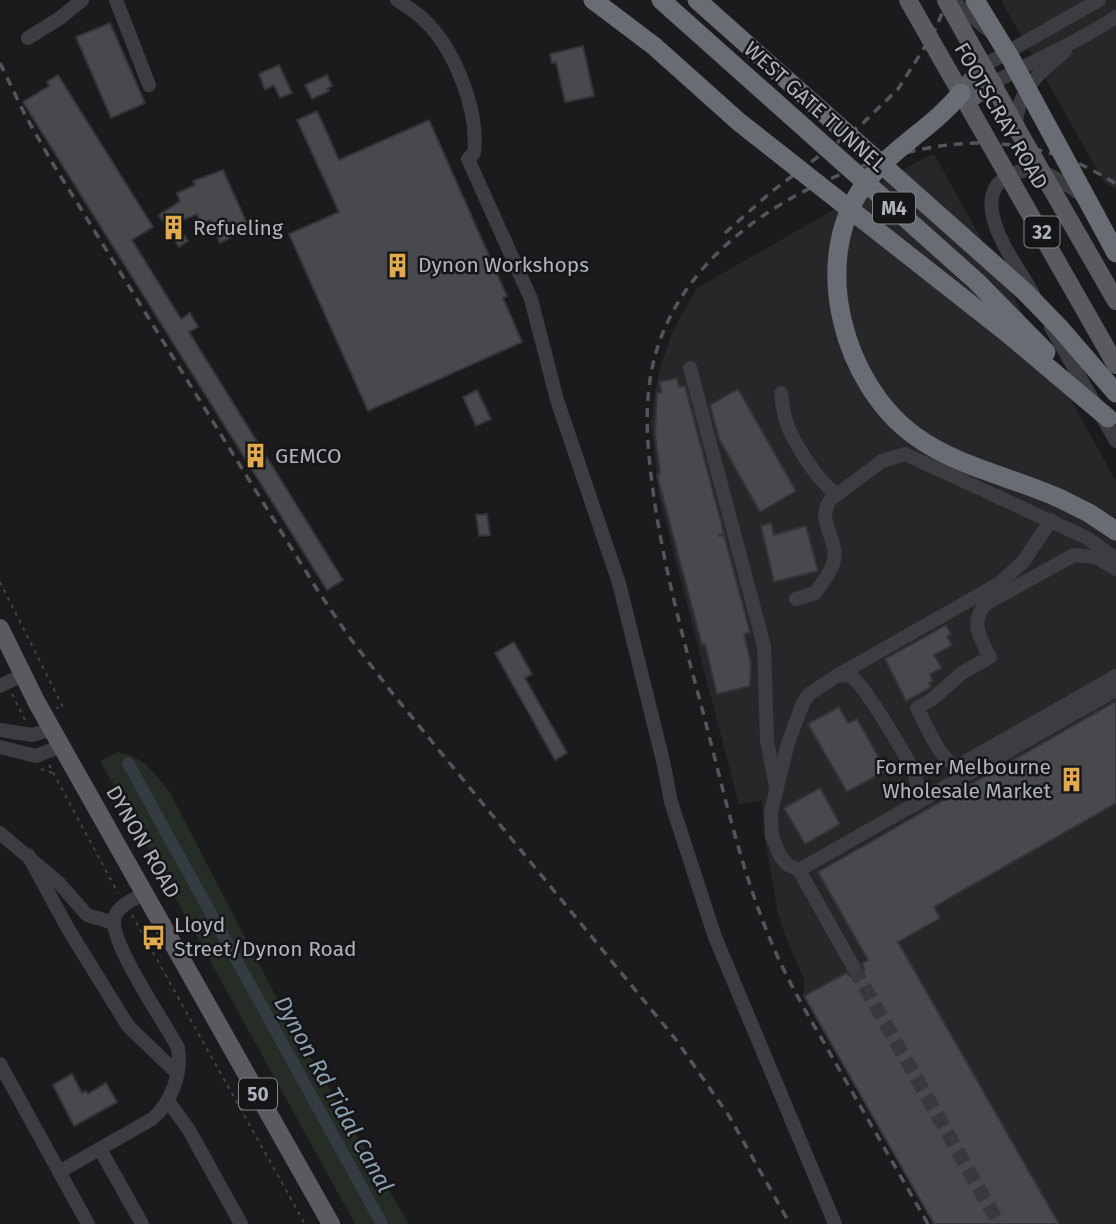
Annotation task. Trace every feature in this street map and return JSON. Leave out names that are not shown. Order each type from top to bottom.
[{"type":"highway","points":[[593,0],[654,46],[739,122],[995,323],[1112,423]]},
{"type":"highway","name":"WEST GATE TUNNEL","points":[[661,0],[976,281],[1112,423]]},
{"type":"highway","name":"WEST GATE TUNNEL","points":[[697,0],[1024,291],[1116,393]]},
{"type":"highway","points":[[975,0],[1011,60],[1116,253]]},
{"type":"highway","points":[[963,97],[897,149],[862,187],[854,202],[841,242],[838,267],[842,324],[869,386],[879,401],[914,436],[960,461],[1028,484],[1061,499],[1116,531]]},
{"type":"main road","name":"FOOTSCRAY ROAD","points":[[908,0],[1116,365]]},
{"type":"main road","name":"FOOTSCRAY ROAD","points":[[946,0],[1116,301]]},
{"type":"main road","points":[[963,97],[983,66]]},
{"type":"main road","points":[[963,97],[993,83]]},
{"type":"main road","name":"DYNON ROAD","points":[[1,632],[41,711],[331,1224]]},
{"type":"street","points":[[28,38],[82,0]]},
{"type":"street","points":[[116,0],[149,85]]},
{"type":"street","points":[[397,0],[423,19],[440,38],[459,73],[476,134],[474,153],[468,159],[531,299],[557,400],[619,583],[671,802],[699,893],[835,1224]]},
{"type":"street","points":[[951,0],[999,37],[1015,41],[1032,38]]},
{"type":"street","points":[[983,66],[1099,0]]},
{"type":"street","points":[[993,83],[1080,39],[1116,17]]},
{"type":"street","points":[[1016,127],[1017,110],[1025,91],[1044,69],[1080,39]]},
{"type":"street","points":[[1116,241],[1093,206],[1053,177],[1035,170],[1020,170],[1005,177],[994,190],[991,208],[1007,249],[1116,441]]},
{"type":"street","points":[[690,368],[764,646],[767,741],[777,788]]},
{"type":"street","points":[[780,393],[786,421],[810,466],[825,486],[836,494]]},
{"type":"street","points":[[796,599],[815,593],[834,562],[833,543],[825,521],[825,508],[836,494],[882,461],[905,454],[1087,538],[1114,561]]},
{"type":"street","points":[[854,968],[799,870],[788,865],[780,856],[772,836],[771,811],[788,744],[803,703],[818,687],[1000,583],[1023,562],[1051,520]]},
{"type":"street","points":[[1114,561],[1084,554],[1066,557],[986,603],[980,610],[977,625],[990,657],[962,673],[931,700],[917,708],[947,761],[958,766],[1116,677]]},
{"type":"street","points":[[0,686],[22,675]]},
{"type":"street","points":[[838,675],[850,676],[862,686],[916,778],[917,793],[913,806]]},
{"type":"street","points":[[799,870],[1116,690]]},
{"type":"street","points":[[0,730],[32,735],[52,729]]},
{"type":"street","points":[[0,747],[36,756],[61,746]]},
{"type":"street","points":[[0,833],[59,883],[87,915],[114,923]]},
{"type":"street","points":[[28,855],[66,927],[128,1026],[177,1073]]},
{"type":"street","points":[[60,1172],[152,1119],[168,1101],[177,1073],[178,1048],[122,951],[114,923],[117,912],[146,893]]},
{"type":"street","points":[[0,1064],[88,1224]]},
{"type":"street","points":[[168,1101],[189,1130],[241,1224]]},
{"type":"street","points":[[100,1149],[142,1224]]},
{"type":"path","points":[[0,582],[63,707],[41,711]]},
{"type":"path","points":[[54,773],[125,905],[305,1224]]},
{"type":"shaded area","points":[[1001,0],[1116,0],[1116,190],[1104,182]]},
{"type":"shaded area","points":[[934,154],[1116,481],[1116,1224],[934,1224],[804,996],[804,979],[778,913],[764,834],[762,800],[739,805],[659,497],[651,423],[655,392],[673,330],[697,288]]},
{"type":"shaded area","points":[[118,752],[142,762],[169,791],[284,1012],[409,1224],[355,1224],[100,761]]},
{"type":"building","points":[[110,23],[145,103],[111,118],[76,37]]},
{"type":"building","points":[[583,46],[594,96],[565,102],[556,62],[552,63],[550,54]]},
{"type":"building","points":[[279,65],[292,93],[280,98],[274,85],[265,90],[259,74]]},
{"type":"building","name":"GEMCO","points":[[58,75],[153,227],[132,240],[181,319],[190,313],[198,327],[189,332],[343,580],[327,590],[23,102],[49,86],[47,82]]},
{"type":"building","points":[[327,75],[332,86],[327,89],[329,91],[312,99],[305,85]]},
{"type":"building","name":"Dynon Workshops","points":[[317,111],[339,160],[429,120],[507,296],[503,298],[522,342],[368,411],[289,234],[339,212],[297,120]]},
{"type":"building","points":[[223,170],[249,228],[220,243],[210,220],[201,224],[197,214],[176,223],[188,241],[179,247],[159,215],[180,201],[177,193],[195,185],[193,181]]},
{"type":"building","points":[[677,378],[679,387],[685,386],[724,533],[718,536],[724,535],[750,632],[744,634],[751,664],[750,686],[717,694],[657,475],[660,474],[655,434],[657,393],[662,392],[659,382]]},
{"type":"building","points":[[738,389],[796,491],[760,512],[719,439],[710,405]]},
{"type":"building","points":[[477,390],[491,419],[476,426],[463,397]]},
{"type":"building","points":[[487,514],[490,535],[479,536],[476,515]]},
{"type":"building","points":[[771,523],[774,535],[806,526],[818,571],[774,582],[761,526]]},
{"type":"building","points":[[946,625],[951,634],[947,636],[952,645],[934,655],[942,668],[930,674],[933,681],[929,683],[931,687],[906,701],[885,659]]},
{"type":"building","points":[[514,642],[532,674],[525,678],[567,753],[555,760],[495,653]]},
{"type":"building","points":[[1116,701],[1116,803],[934,907],[940,918],[898,942],[1059,1224],[934,1224],[804,996],[846,973],[853,978],[859,976],[864,969],[862,963],[868,960],[818,872]]},
{"type":"building","points":[[839,707],[848,723],[857,719],[886,770],[847,792],[808,724]]},
{"type":"building","points":[[820,788],[840,824],[805,844],[784,808]]},
{"type":"building","points":[[72,1074],[82,1093],[86,1091],[88,1094],[106,1083],[117,1102],[74,1126],[53,1085]]},
{"type":"waterway","name":"Dynon Rd Tidal Canal","points":[[128,763],[382,1224]]},
{"type":"tunnel","points":[[854,968],[999,1224]]},
{"type":"railway","points":[[725,233],[771,192],[862,124],[898,89],[933,34],[948,0]]},
{"type":"railway","points":[[0,63],[53,164],[318,591],[393,694],[677,1041],[729,1116],[790,1224]]},
{"type":"railway","points":[[928,1224],[787,977],[756,904],[728,811],[661,542],[648,447],[650,378],[659,343],[671,315],[706,265],[728,243],[778,206],[832,178],[904,153],[976,143],[1011,145],[1046,152],[1081,165],[1116,184]]},
{"type":"place","name":"Refueling","points":[[173,228]]},
{"type":"place","name":"Dynon Workshops","points":[[398,265]]},
{"type":"place","name":"GEMCO","points":[[255,456]]},
{"type":"place","name":"Former Melbourne Wholesale Market","points":[[1071,779]]},
{"type":"place","name":"Lloyd Street/Dynon Road","points":[[154,937]]}]
